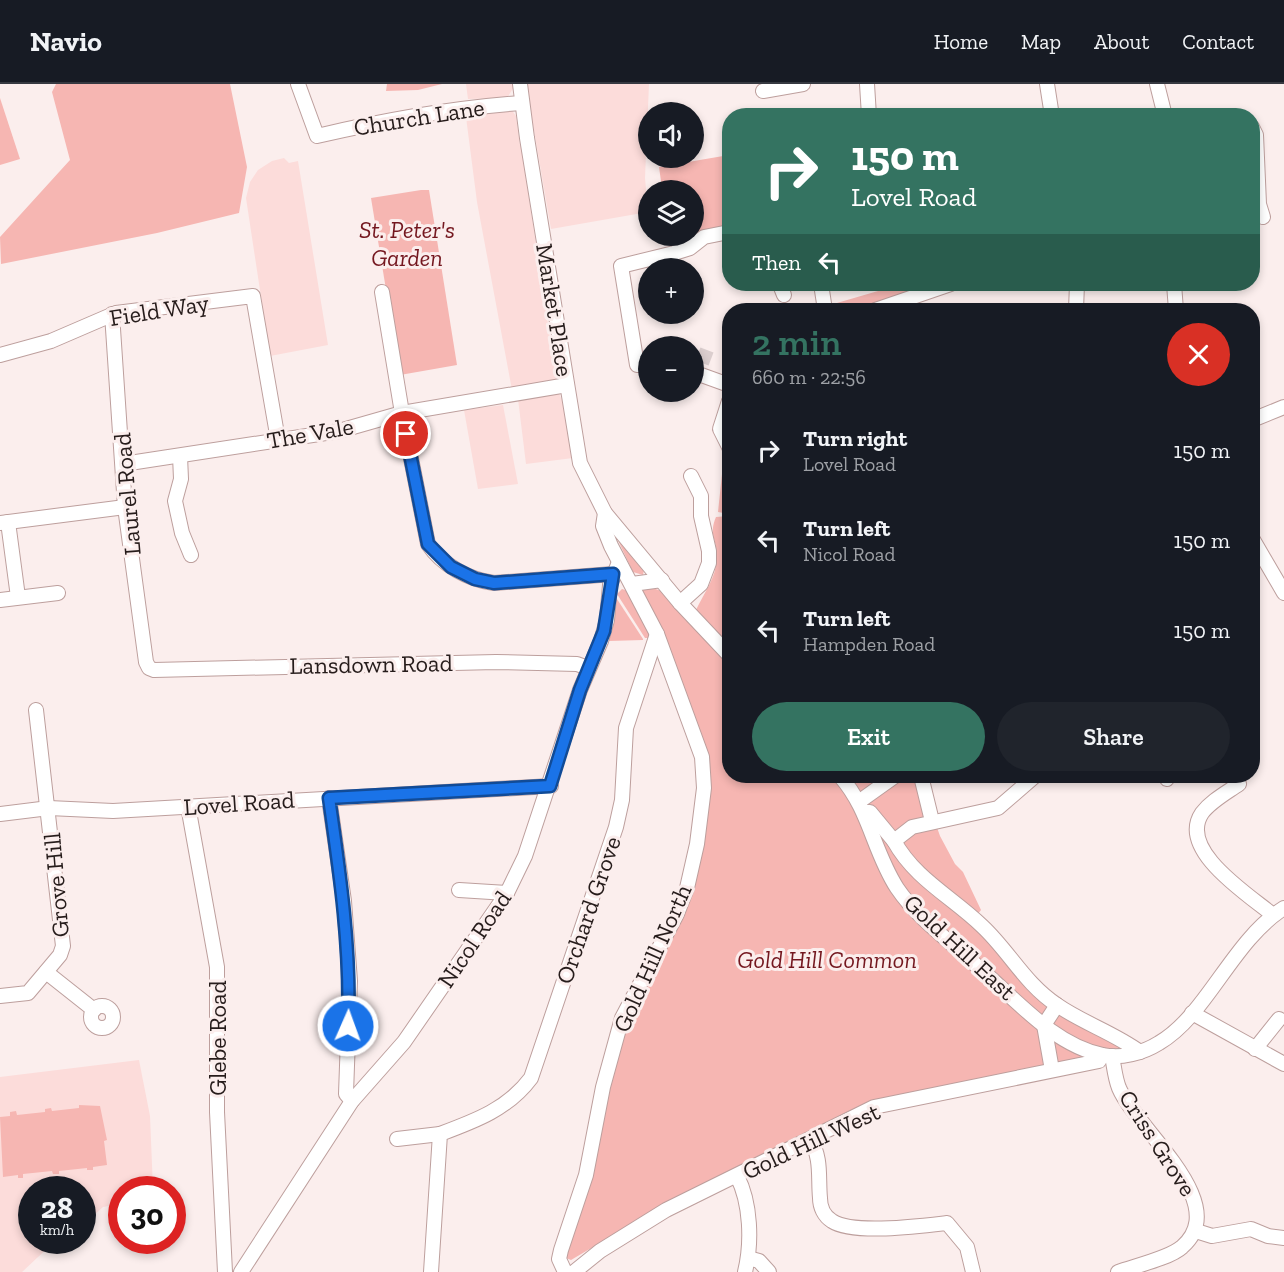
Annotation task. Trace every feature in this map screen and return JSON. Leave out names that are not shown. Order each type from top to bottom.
[{"type":"street","name":"Church Lane","points":[[298,84],[317,136],[411,116],[521,103]]},
{"type":"street","name":"Market Place","points":[[520,84],[521,103],[580,463],[605,513]]},
{"type":"street","points":[[763,91],[803,84]]},
{"type":"street","points":[[867,84],[868,108]]},
{"type":"street","points":[[1047,84],[1051,108]]},
{"type":"street","points":[[1157,84],[1163,108]]},
{"type":"street","points":[[1260,209],[1263,217]]},
{"type":"street","points":[[638,365],[621,266],[690,248],[704,237],[722,233]]},
{"type":"street","points":[[895,303],[930,291]]},
{"type":"street","points":[[382,292],[402,413],[428,544],[445,562],[475,579],[494,583],[616,568]]},
{"type":"street","name":"Field Way","points":[[0,355],[51,341],[112,314],[253,296],[278,440]]},
{"type":"street","name":"Laurel Road","points":[[112,314],[125,507],[146,662],[149,668],[154,670]]},
{"type":"street","points":[[704,376],[722,382]]},
{"type":"street","name":"The Vale","points":[[123,464],[339,431],[402,413],[567,385]]},
{"type":"street","points":[[1260,417],[1284,407]]},
{"type":"street","points":[[180,456],[181,479],[175,501],[182,533],[191,555]]},
{"type":"street","points":[[681,603],[701,584],[708,563],[709,551],[701,516],[701,496],[691,476]]},
{"type":"street","points":[[18,597],[4,522],[125,507]]},
{"type":"street","points":[[605,513],[722,647]]},
{"type":"street","name":"Gold Hill North","points":[[565,1272],[559,1259],[586,1175],[611,1052],[622,1018],[677,914],[697,844],[704,788],[702,757],[657,634],[632,584],[616,568],[603,526],[605,513]]},
{"type":"street","points":[[1260,552],[1284,593]]},
{"type":"street","name":"Nicol Road","points":[[241,1272],[352,1101],[404,1042],[507,893],[525,856],[588,668],[604,631],[616,568]]},
{"type":"street","points":[[632,584],[662,580]]},
{"type":"street","points":[[0,600],[58,593]]},
{"type":"street","name":"Orchard Grove","points":[[397,1138],[440,1134],[485,1118],[520,1094],[531,1078],[616,827],[622,800],[626,728],[657,634]]},
{"type":"street","name":"Lansdown Road","points":[[154,670],[496,662],[577,664],[588,668]]},
{"type":"street","name":"Grove Hill","points":[[0,996],[28,993],[46,972],[63,946],[36,710]]},
{"type":"street","name":"Gold Hill East","points":[[845,783],[862,806],[883,861],[899,891],[917,911],[1044,1025],[1077,1046],[1107,1056]]},
{"type":"street","points":[[862,806],[888,783]]},
{"type":"street","points":[[923,783],[932,821]]},
{"type":"street","points":[[883,861],[894,842],[912,827],[998,808],[1027,783]]},
{"type":"street","points":[[1140,1052],[1164,1040],[1192,1013],[1235,955],[1279,911],[1213,864],[1197,839],[1200,815],[1209,805],[1239,784]]},
{"type":"street","name":"Lovel Road","points":[[0,814],[49,808],[113,811],[550,786]]},
{"type":"street","points":[[329,798],[344,901],[350,981],[346,1094],[352,1101]]},
{"type":"street","name":"Gold Hill East","points":[[862,806],[870,812],[907,862],[925,881],[981,925],[1002,946],[1026,981],[1057,1005],[1140,1052]]},
{"type":"street","name":"Glebe Road","points":[[188,807],[217,967],[217,1112],[225,1272]]},
{"type":"street","points":[[459,890],[507,893]]},
{"type":"street","points":[[46,972],[94,1010]]},
{"type":"street","points":[[1052,1070],[1044,1025],[1057,1005]]},
{"type":"street","points":[[1192,1013],[1284,1064]]},
{"type":"street","points":[[1255,1049],[1279,1019]]},
{"type":"street","name":"Gold Hill West","points":[[574,1272],[600,1251],[666,1210],[874,1107],[1099,1060],[1107,1056],[1140,1052]]},
{"type":"street","name":"Criss Grove","points":[[1107,1056],[1119,1088],[1194,1194],[1198,1218],[1196,1231],[1180,1249],[1118,1272]]},
{"type":"street","points":[[431,1272],[440,1134]]},
{"type":"street","points":[[810,1139],[819,1163],[820,1198],[827,1217],[835,1223],[868,1227],[909,1227],[947,1223],[967,1247],[974,1272]]},
{"type":"street","points":[[737,1176],[746,1207],[747,1265],[759,1261],[769,1272]]},
{"type":"street","name":"Criss Grove","points":[[1196,1231],[1212,1236],[1251,1229],[1268,1236],[1284,1238]]},
{"type":"shaded area","points":[[466,84],[515,85],[507,98],[468,99]]},
{"type":"shaded area","points":[[526,84],[649,84],[648,102],[638,102],[638,168],[645,168],[645,180],[638,180],[638,214],[551,229]]},
{"type":"shaded area","points":[[511,109],[516,116],[520,145],[524,148],[527,164],[524,165],[557,383],[512,390],[477,202],[466,117],[468,112]]},
{"type":"shaded area","points":[[284,158],[289,163],[298,161],[328,345],[270,356],[246,198],[250,182],[258,170],[272,161]]},
{"type":"shaded area","points":[[558,391],[563,403],[573,458],[526,464],[518,399]]},
{"type":"shaded area","points":[[503,405],[518,484],[478,489],[464,410]]},
{"type":"shaded area","points":[[139,1060],[150,1116],[152,1176],[108,1176],[108,1206],[103,1207],[96,1213],[96,1176],[18,1176],[18,1254],[41,1254],[22,1272],[0,1272],[0,1077]]},
{"type":"green space","points":[[56,84],[230,84],[247,167],[239,213],[157,233],[1,264],[0,237],[70,160],[52,92]]},
{"type":"green space","points":[[387,84],[442,84],[418,90],[386,91]]},
{"type":"green space","points":[[0,98],[20,159],[0,165]]},
{"type":"green space","points":[[722,156],[722,228],[704,232],[704,180],[661,180],[659,168],[704,168],[704,159]]},
{"type":"green space","name":"St. Peter's Garden","points":[[429,190],[457,365],[400,375],[371,198]]},
{"type":"green space","points":[[878,291],[917,291],[884,303],[837,303]]},
{"type":"green space","points":[[722,474],[722,513],[718,512]]},
{"type":"green space","points":[[716,517],[722,517],[722,637],[696,610],[712,579],[716,565],[717,552],[713,529]]},
{"type":"green space","points":[[615,534],[644,570],[643,575],[633,572]]},
{"type":"green space","name":"Gold Hill Common","points":[[653,588],[664,592],[722,654],[722,783],[921,783],[940,836],[955,864],[963,872],[981,910],[973,920],[1012,966],[1127,1049],[1085,1055],[1085,1059],[884,1100],[666,1204],[571,1260],[566,1258],[565,1251],[624,1024],[671,932],[709,780],[641,589]]},
{"type":"green space","points":[[622,589],[628,591],[650,633],[649,638],[645,638],[617,594]]},
{"type":"green space","points":[[615,596],[643,639],[643,640],[609,641]]},
{"type":"green space","points":[[79,1105],[100,1106],[107,1140],[104,1141],[107,1165],[93,1167],[93,1170],[87,1170],[87,1168],[59,1171],[59,1174],[53,1174],[52,1171],[3,1177],[0,1117],[10,1116],[10,1112],[16,1111],[17,1115],[45,1112],[45,1109],[51,1108],[52,1111],[79,1108]]},
{"type":"tunnel","points":[[704,358],[707,350]]},
{"type":"route","points":[[348,1026],[350,981],[344,901],[329,798],[550,786],[580,690],[604,631],[613,574],[494,583],[475,579],[451,567],[428,544],[406,434]]}]
